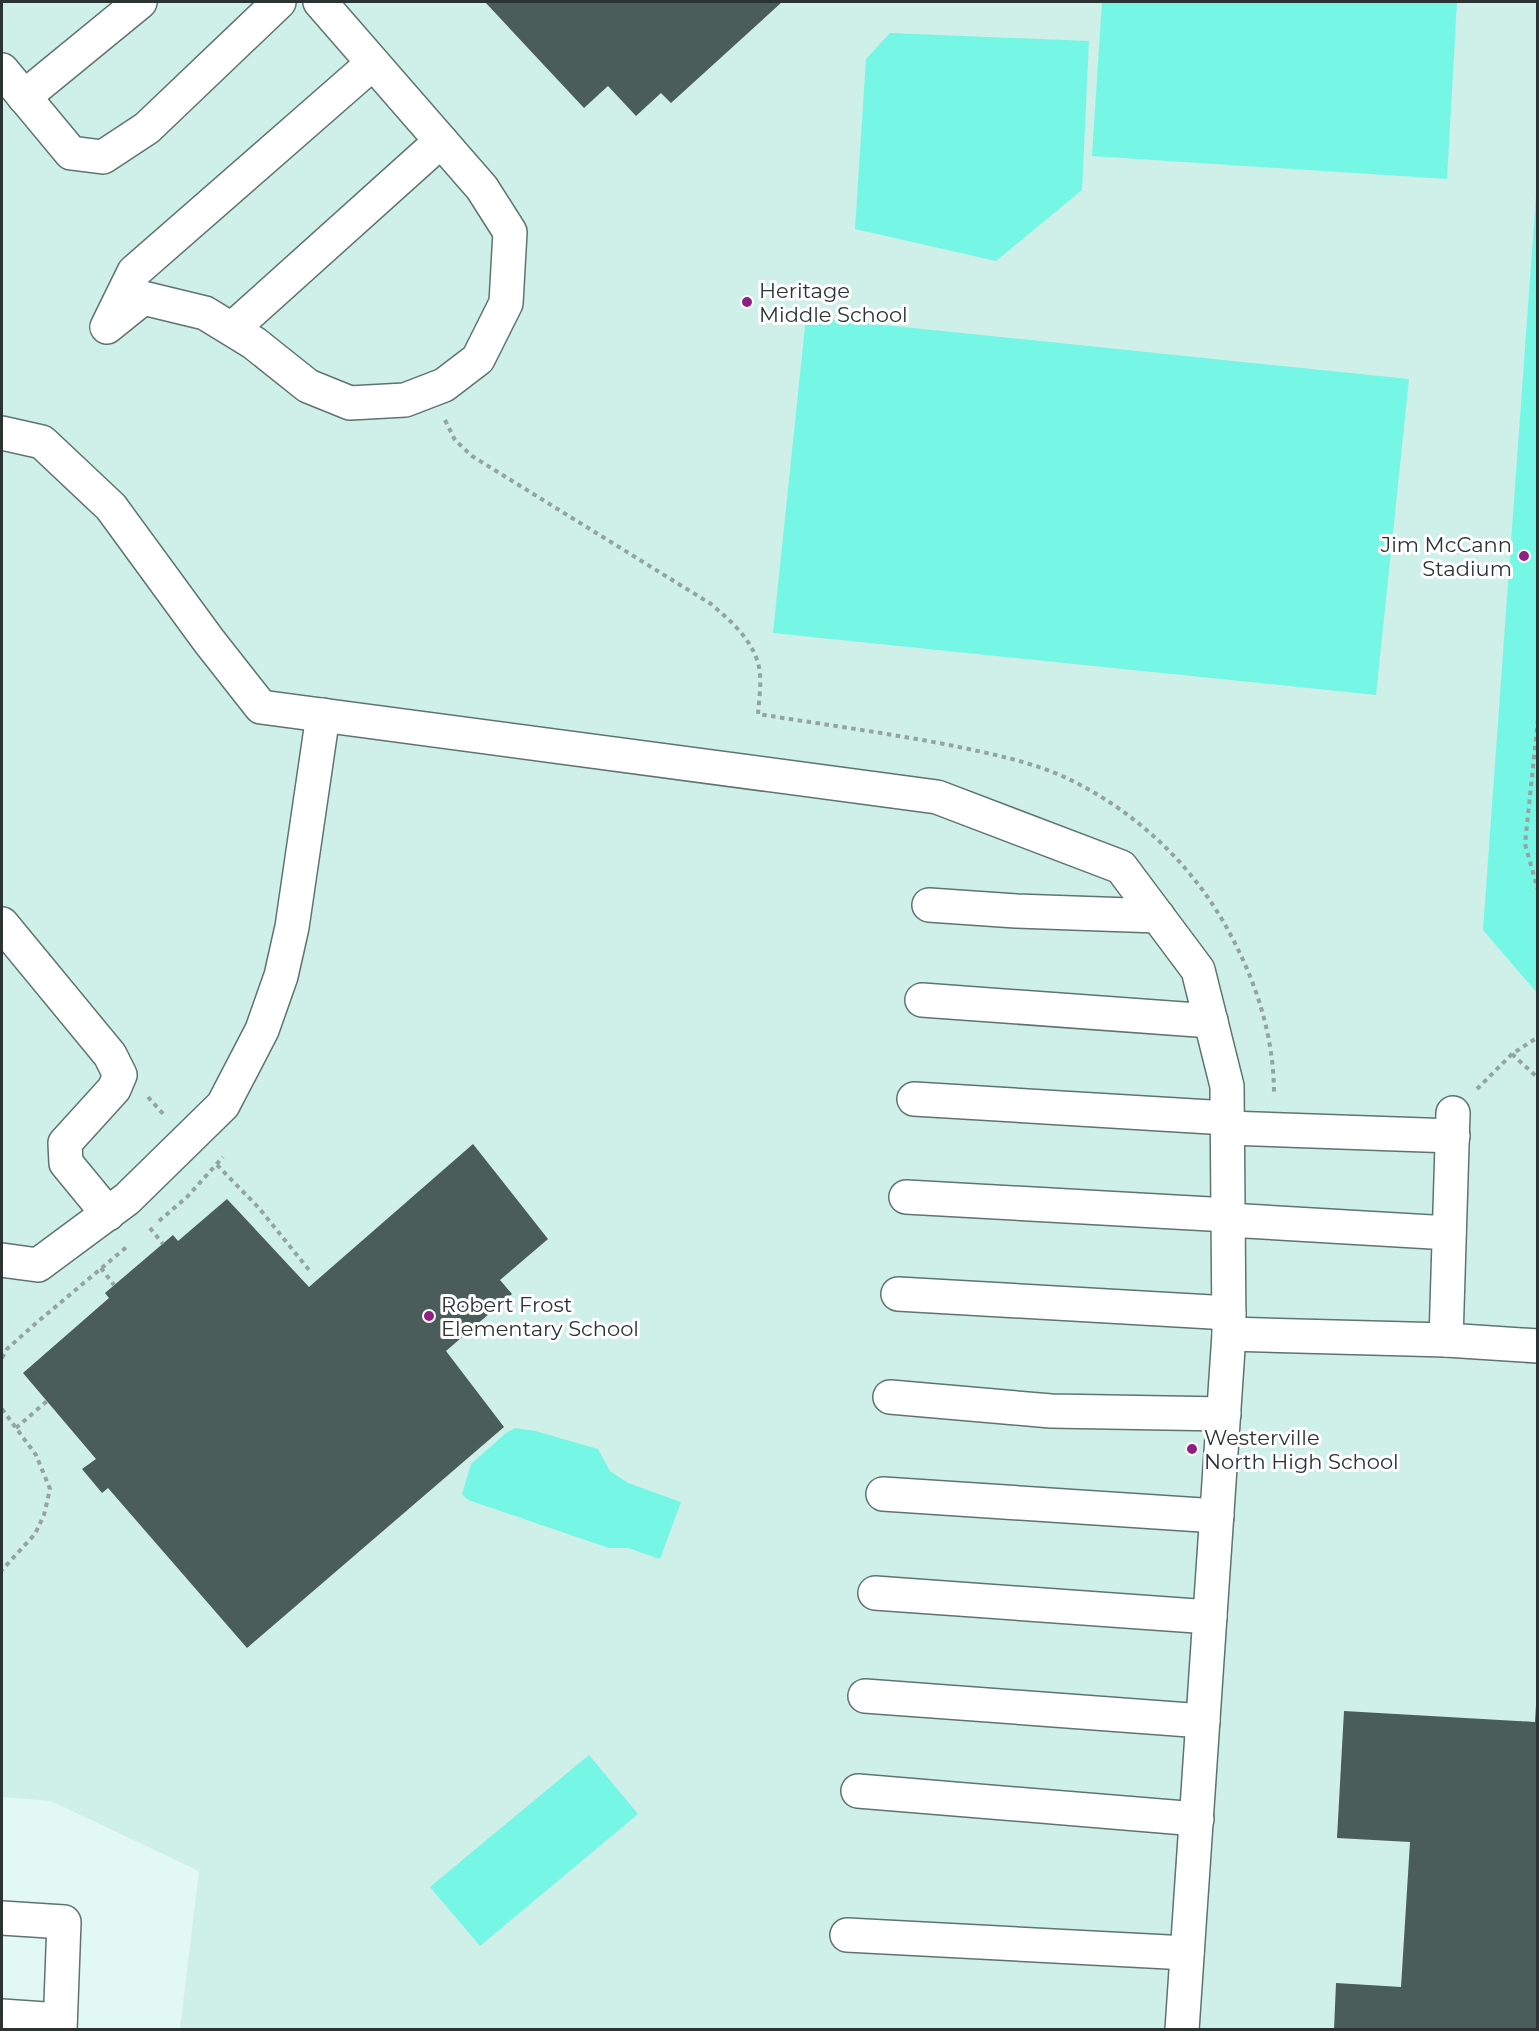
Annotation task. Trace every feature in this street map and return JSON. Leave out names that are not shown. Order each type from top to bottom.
[{"type":"lane","points":[[24,97],[140,2]]},
{"type":"lane","points":[[2,70],[72,153],[103,157],[147,128],[279,2]]},
{"type":"lane","points":[[320,2],[482,188],[510,232],[506,303],[478,359],[444,385],[405,400],[350,403],[308,386],[254,343],[205,313],[143,298],[106,327],[134,272],[373,63]]},
{"type":"lane","points":[[232,329],[441,141]]},
{"type":"lane","points":[[2,433],[42,442],[111,507],[261,707],[937,797],[1121,867],[1198,970],[1227,1086],[1229,1323],[1182,2030]]},
{"type":"lane","points":[[2,1260],[38,1265],[127,1199],[223,1105],[262,1030],[281,976],[292,927],[323,715]]},
{"type":"lane","points":[[929,905],[1016,911],[1158,916]]},
{"type":"lane","points":[[2,924],[110,1056],[120,1075],[114,1089],[65,1143],[66,1163],[108,1214]]},
{"type":"lane","points":[[921,1000],[1211,1021]]},
{"type":"lane","points":[[914,1099],[1227,1123],[1453,1125],[1446,1340]]},
{"type":"lane","points":[[906,1197],[1449,1233]]},
{"type":"lane","points":[[898,1294],[1229,1323],[1538,1346]]},
{"type":"lane","points":[[890,1397],[1051,1411],[1224,1414]]},
{"type":"lane","points":[[883,1494],[1217,1515]]},
{"type":"lane","points":[[875,1593],[1210,1617]]},
{"type":"lane","points":[[866,1696],[1203,1720]]},
{"type":"lane","points":[[858,1791],[1197,1819]]},
{"type":"lane","points":[[2,1918],[64,1922],[60,2025],[2,2016]]},
{"type":"lane","points":[[847,1935],[1187,1953]]},
{"type":"path","points":[[443,414],[455,440],[472,456],[711,604],[727,617],[746,639],[759,667],[758,714],[933,741],[1006,757],[1051,772],[1090,790],[1142,825],[1175,857],[1197,883],[1220,916],[1238,948],[1253,981],[1264,1018],[1273,1057],[1274,1077]]},
{"type":"path","points":[[1538,719],[1525,844],[1538,890]]},
{"type":"path","points":[[1453,1125],[1512,1054],[1538,1037]]},
{"type":"path","points":[[1512,1054],[1538,1078]]},
{"type":"path","points":[[217,1166],[258,1207],[309,1270]]},
{"type":"path","points":[[150,1228],[163,1244]]},
{"type":"path","points":[[101,1268],[114,1285]]},
{"type":"path","points":[[16,1428],[47,1401]]},
{"type":"path","points":[[2,1409],[36,1455],[50,1489],[44,1515],[35,1534],[2,1570]]},
{"type":"shaded area","points":[[2,2],[1537,2],[1537,2029],[180,2029],[199,1871],[51,1801],[2,1797]]},
{"type":"green space","points":[[1102,2],[1457,2],[1447,179],[1092,156]]},
{"type":"green space","points":[[890,33],[1089,41],[1082,190],[996,261],[855,229],[866,59]]},
{"type":"green space","name":"Jim McCann Stadium","points":[[1537,182],[1537,993],[1483,930]]},
{"type":"green space","points":[[806,317],[1409,379],[1376,695],[773,633]]},
{"type":"green space","points":[[515,1428],[535,1431],[598,1449],[610,1471],[628,1483],[681,1502],[660,1559],[628,1548],[609,1548],[468,1500],[462,1494],[471,1464],[506,1433]]},
{"type":"green space","points":[[589,1755],[638,1814],[480,1946],[430,1887]]},
{"type":"building","points":[[485,2],[782,2],[671,103],[661,93],[636,116],[608,86],[584,108]]},
{"type":"building","name":"Robert Frost Elementary School","points":[[473,1144],[548,1239],[500,1280],[512,1294],[446,1351],[504,1427],[247,1648],[108,1488],[102,1493],[82,1469],[96,1459],[23,1373],[109,1298],[105,1293],[173,1235],[178,1241],[227,1199],[309,1287]]},
{"type":"building","points":[[1536,1705],[1538,1705],[1538,2030],[1334,2030],[1336,1983],[1401,1987],[1410,1842],[1337,1838],[1344,1711],[1535,1722]]},
{"type":"place","name":"Heritage Middle School","points":[[747,302]]},
{"type":"place","name":"Jim McCann Stadium","points":[[1524,556]]},
{"type":"place","name":"Robert Frost Elementary School","points":[[429,1316]]},
{"type":"place","name":"Westerville North High School","points":[[1192,1449]]}]
